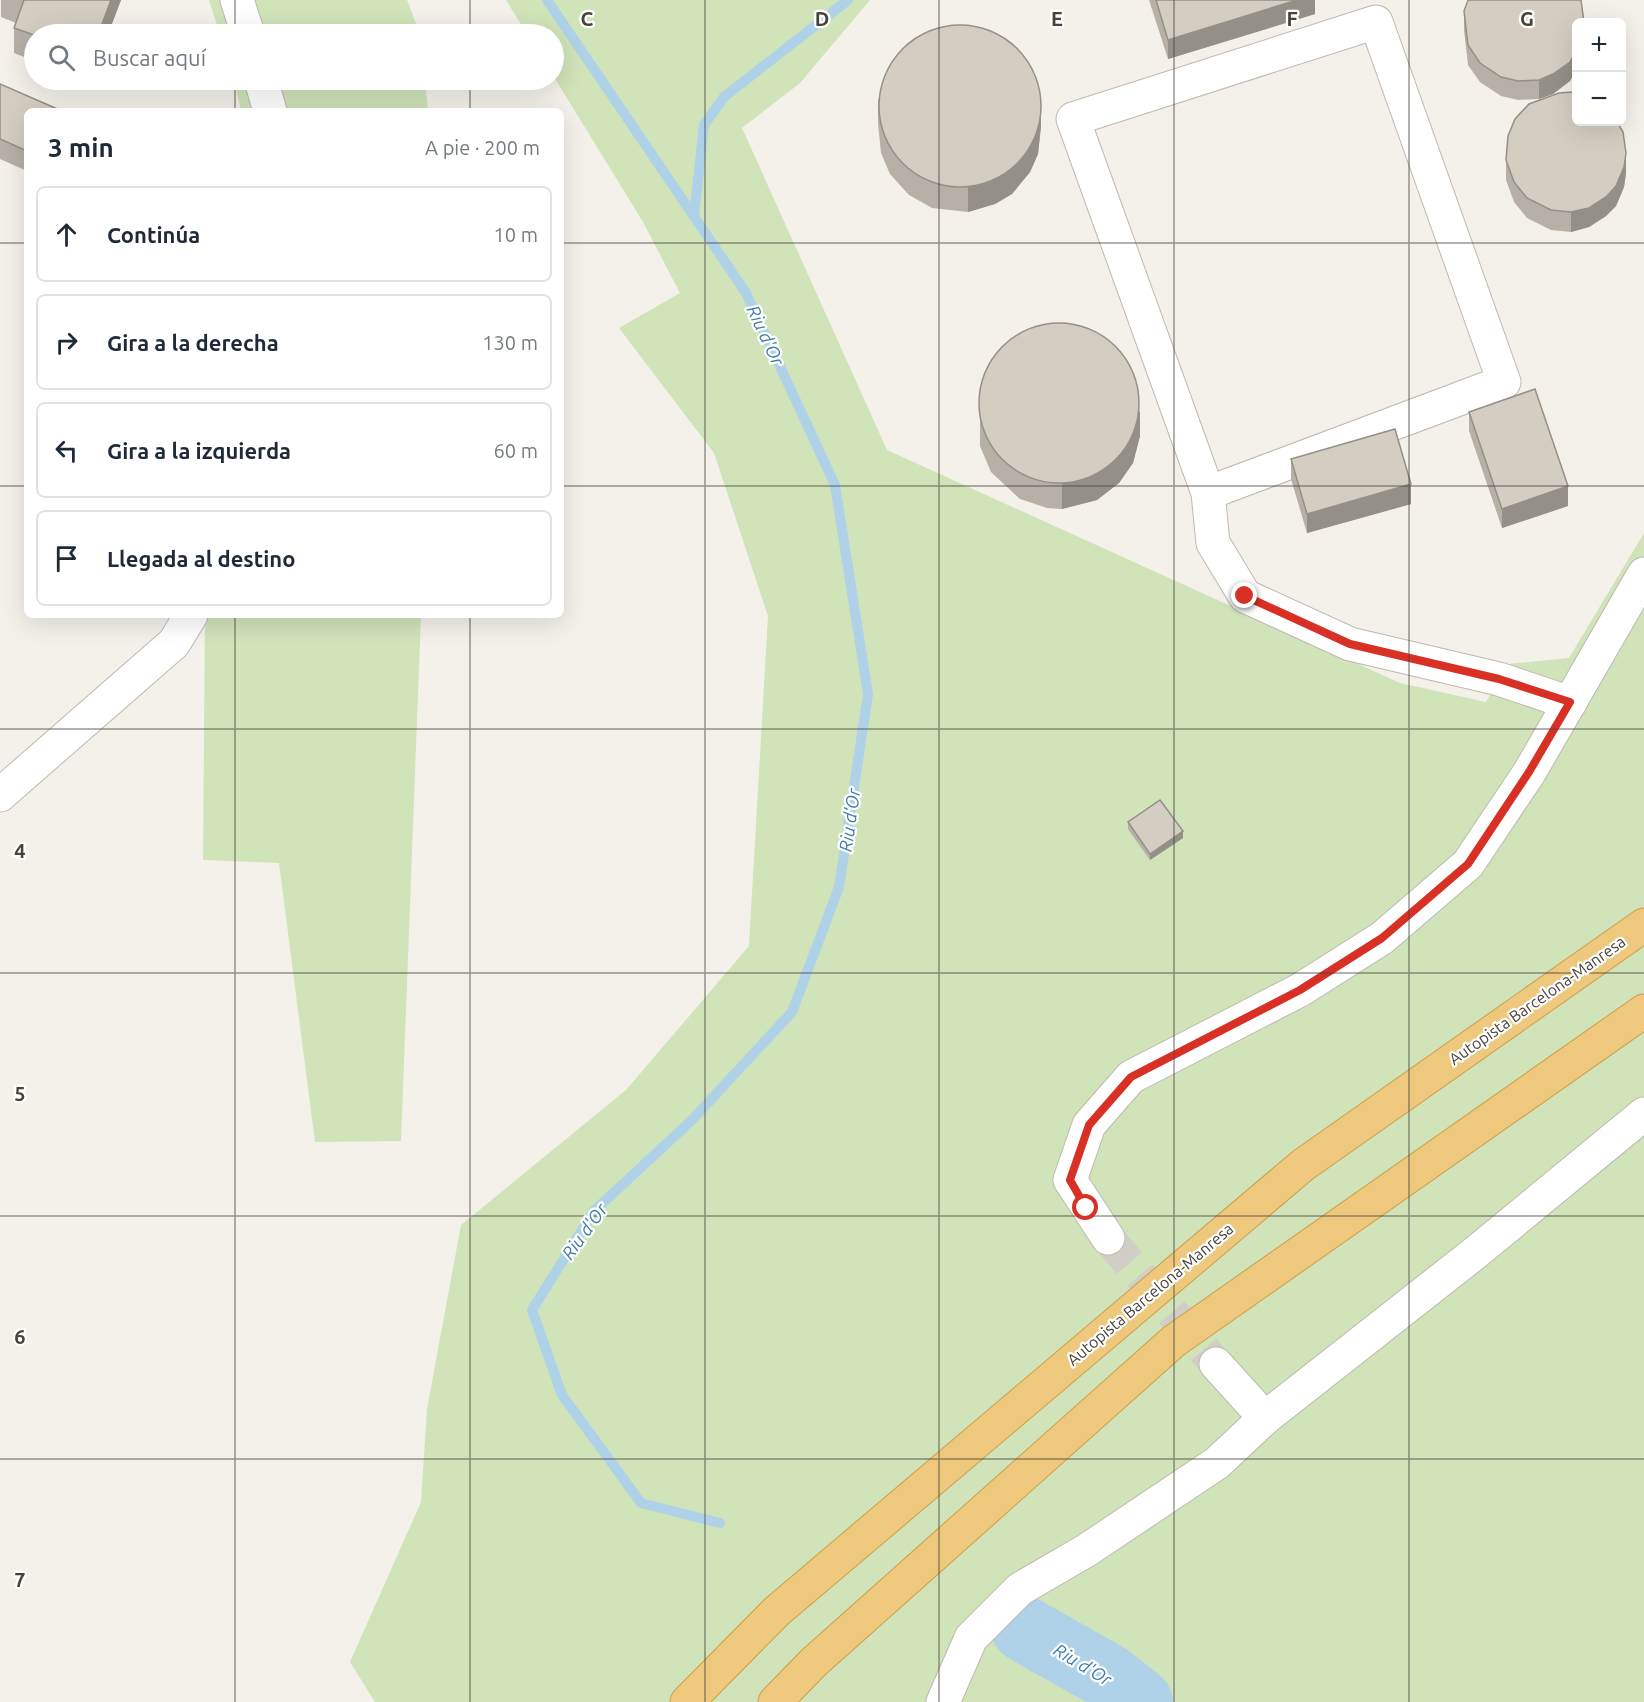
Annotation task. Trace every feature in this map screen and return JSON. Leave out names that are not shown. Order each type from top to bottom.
[{"type":"highway","name":"Autopista Barcelona-Manresa","points":[[687,1702],[777,1611],[1303,1165],[1644,925]]},
{"type":"highway","points":[[775,1702],[814,1662],[1174,1341],[1644,1011]]},
{"type":"street","points":[[237,0],[245,24]]},
{"type":"street","points":[[1208,493],[1504,382],[1376,22],[1073,119],[1208,493],[1214,543],[1245,596],[1350,644],[1499,679],[1570,702]]},
{"type":"street","points":[[264,90],[269,108]]},
{"type":"street","points":[[1108,1238],[1070,1180],[1089,1125],[1131,1077],[1300,990],[1382,938],[1468,864],[1529,772],[1644,574]]},
{"type":"street","points":[[0,795],[174,644],[189,618]]},
{"type":"street","points":[[943,1702],[971,1638],[1020,1589],[1087,1551],[1217,1464],[1265,1418],[1475,1253],[1644,1114]]},
{"type":"street","points":[[1216,1364],[1265,1418]]},
{"type":"green space","points":[[209,0],[407,0],[416,24],[217,24]]},
{"type":"green space","points":[[506,0],[870,0],[800,83],[742,128],[887,450],[1400,683],[1486,702],[1508,664],[1569,658],[1644,533],[1644,1702],[375,1702],[350,1662],[421,1502],[427,1409],[461,1225],[626,1090],[749,946],[768,616],[714,453],[619,328],[680,293],[643,222],[562,90],[564,90],[564,24],[521,24]]},
{"type":"green space","points":[[236,90],[426,90],[428,108],[240,108]]},
{"type":"green space","points":[[205,618],[421,618],[401,1141],[315,1142],[279,863],[203,860]]},
{"type":"building","points":[[24,0],[111,0],[102,24],[24,24],[24,32],[14,28]]},
{"type":"building","points":[[1156,0],[1297,0],[1168,40]]},
{"type":"building","points":[[1468,0],[1581,0],[1583,18],[1572,18],[1572,58],[1570,62],[1553,74],[1539,80],[1518,81],[1501,77],[1480,63],[1468,45],[1464,11]]},
{"type":"building","points":[[960,25],[991,31],[1017,49],[1035,75],[1041,106],[1035,137],[1017,163],[991,181],[960,187],[929,181],[903,163],[885,137],[879,106],[885,75],[903,49],[929,31]]},
{"type":"building","points":[[0,84],[55,108],[24,108],[24,150],[0,139]]},
{"type":"building","points":[[1572,92],[1572,126],[1619,126],[1623,132],[1626,153],[1624,167],[1616,186],[1606,197],[1589,208],[1571,212],[1551,210],[1527,198],[1514,182],[1506,160],[1508,136],[1515,119],[1529,104],[1559,93]]},
{"type":"building","points":[[1059,323],[1075,324],[1090,329],[1104,336],[1116,346],[1126,358],[1133,372],[1138,387],[1138,419],[1133,434],[1126,448],[1116,460],[1104,470],[1090,477],[1075,482],[1059,483],[1043,482],[1028,477],[1014,470],[1002,460],[992,448],[985,434],[980,419],[979,403],[980,387],[985,372],[992,358],[1002,346],[1014,336],[1028,329],[1043,324]]},
{"type":"building","points":[[1535,389],[1568,486],[1502,509],[1469,412]]},
{"type":"building","points":[[1395,429],[1411,484],[1307,514],[1291,459]]},
{"type":"building","points":[[1160,800],[1183,831],[1150,854],[1128,822]]},
{"type":"waterway","name":"Riu d'Or","points":[[547,0],[563,24]]},
{"type":"waterway","points":[[694,216],[704,125],[724,97],[848,0]]},
{"type":"waterway","name":"Riu d'Or","points":[[564,25],[746,293],[835,485],[868,694],[839,887],[792,1012],[692,1120],[594,1211],[532,1310],[562,1395],[641,1503],[720,1523]]},
{"type":"waterway","name":"Riu d'Or","points":[[1024,1629],[1109,1677],[1140,1702]]},
{"type":"tunnel","points":[[1108,1238],[1216,1364]]},
{"type":"route","points":[[1086,1208],[1070,1180],[1089,1125],[1131,1077],[1300,990],[1382,938],[1468,864],[1529,772],[1570,702],[1499,679],[1350,644],[1245,596]]}]
